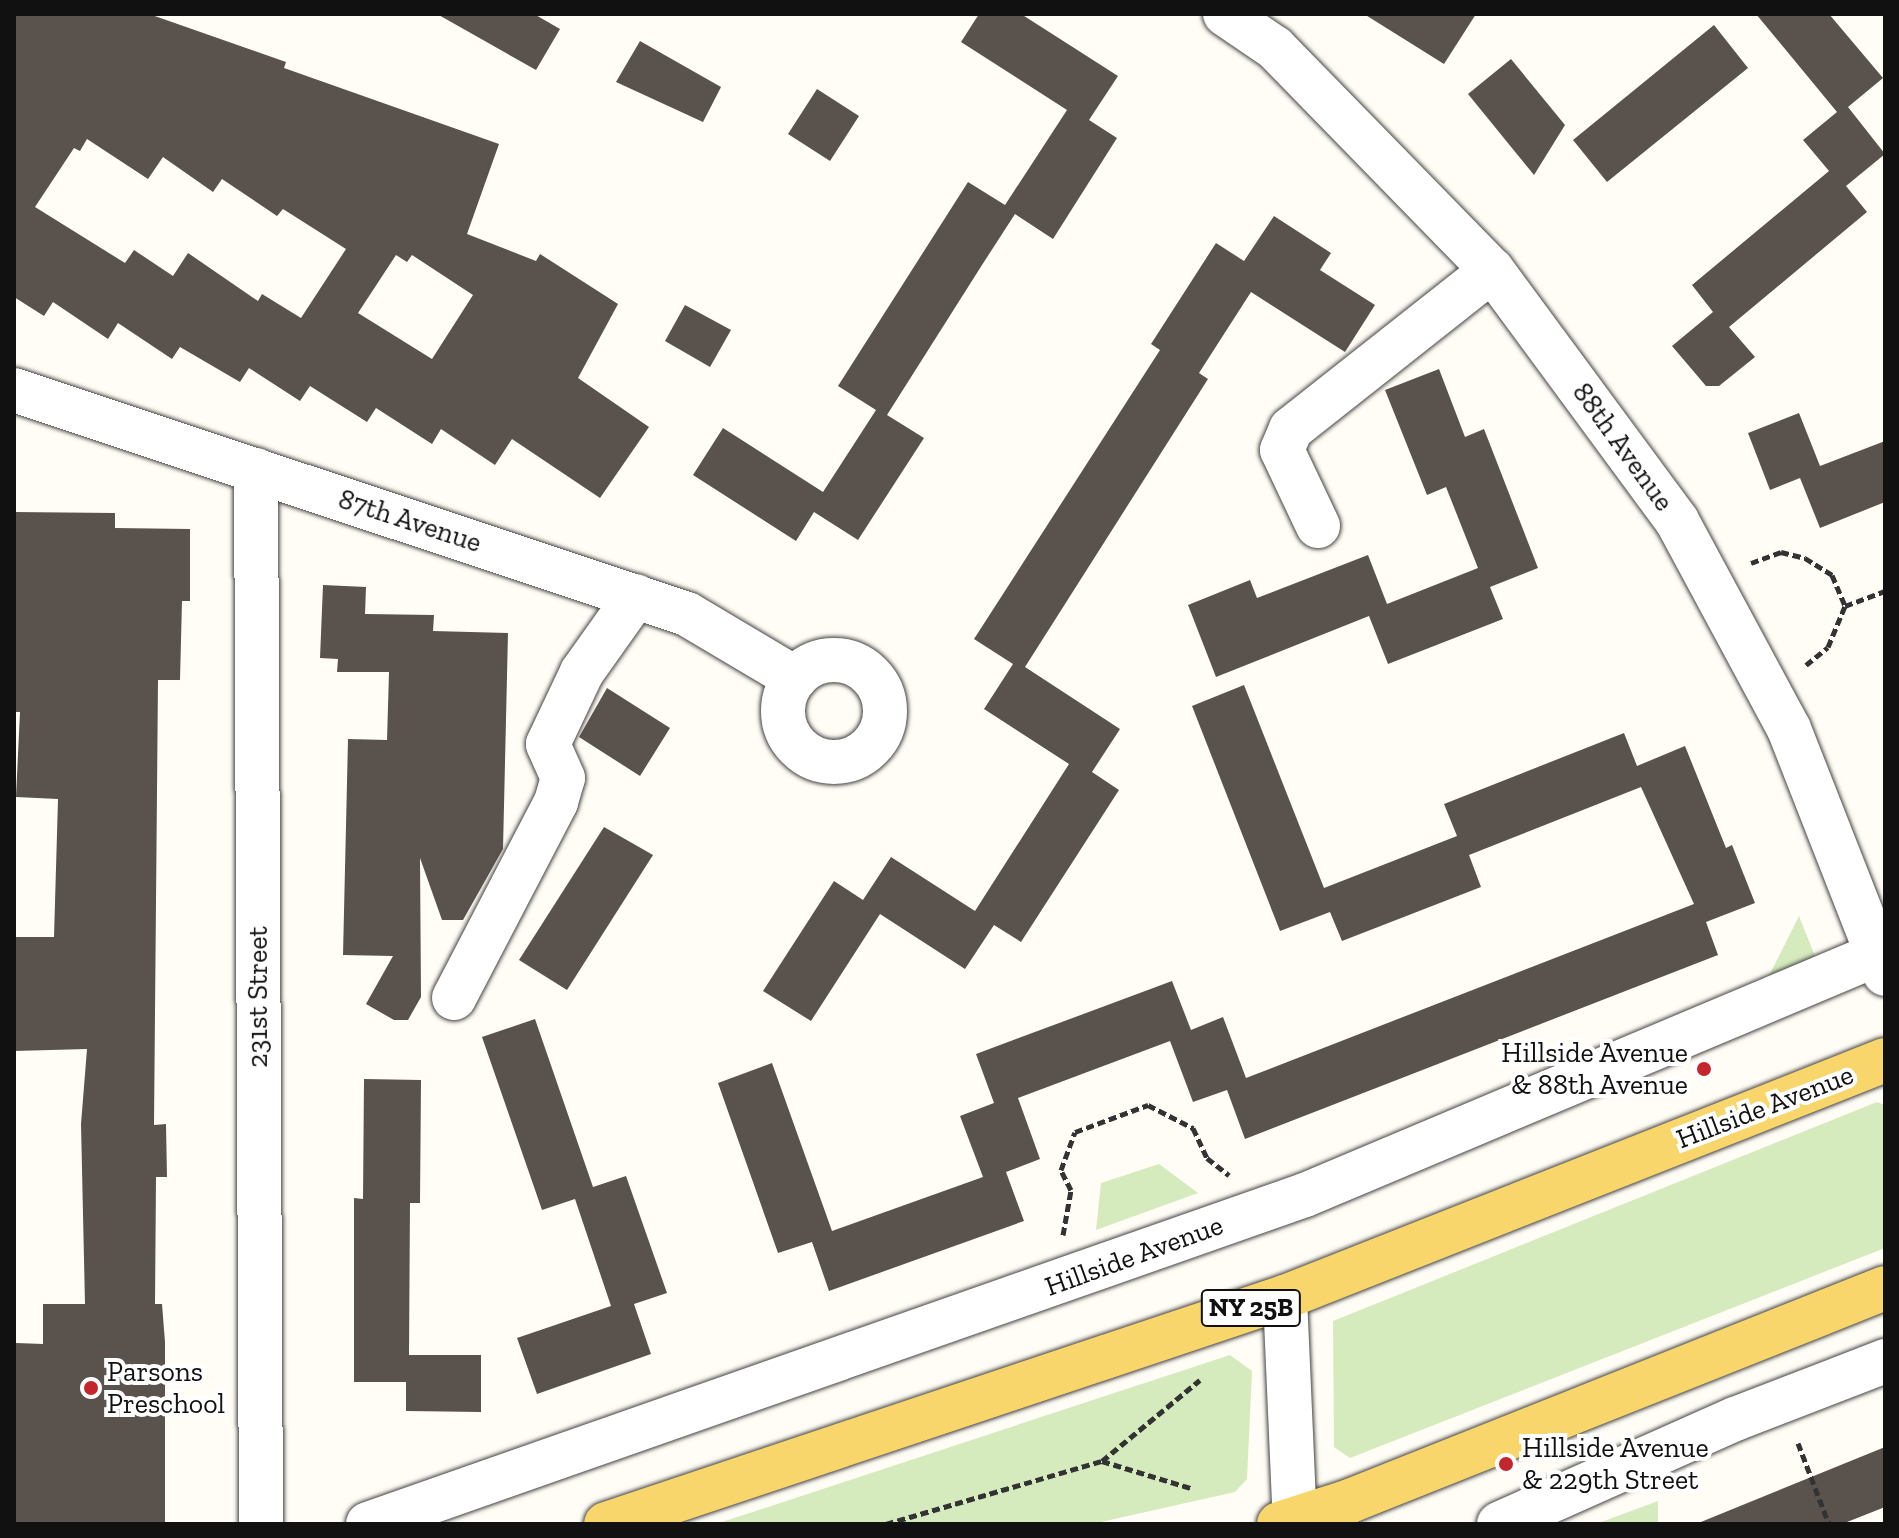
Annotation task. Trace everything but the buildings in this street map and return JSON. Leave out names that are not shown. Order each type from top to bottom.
[{"type":"main road","name":"Hillside Avenue","points":[[606,1524],[1285,1297],[1885,1060]]},
{"type":"main road","points":[[1290,1522],[1350,1501],[1885,1288]]},
{"type":"street","name":"88th Avenue","points":[[1225,14],[1275,48],[1492,270],[1677,521],[1789,729],[1882,960]]},
{"type":"street","points":[[1318,526],[1282,450],[1291,429],[1492,270]]},
{"type":"street","name":"87th Avenue","points":[[14,390],[687,614],[795,678]]},
{"type":"street","name":"231st Street","points":[[256,470],[261,1524]]},
{"type":"street","points":[[454,998],[556,802],[563,778],[548,744],[582,672],[636,596]]},
{"type":"street","name":"Hillside Avenue","points":[[368,1524],[1305,1195],[1882,960]]},
{"type":"street","points":[[1285,1297],[1290,1522]]},
{"type":"street","points":[[1499,1524],[1735,1419],[1885,1361]]},
{"type":"path","points":[[1751,563],[1781,552],[1805,558],[1832,575],[1845,606],[1828,647],[1806,665]]},
{"type":"path","points":[[1845,606],[1885,591]]},
{"type":"path","points":[[1062,1242],[1071,1190],[1061,1170],[1075,1132],[1148,1105],[1193,1128],[1207,1158],[1236,1181]]},
{"type":"path","points":[[886,1524],[1102,1461],[1200,1380]]},
{"type":"path","points":[[1795,1436],[1829,1524]]},
{"type":"path","points":[[1102,1461],[1191,1488]]},
{"type":"green space","points":[[1799,916],[1817,961],[1766,982]]},
{"type":"green space","points":[[1877,1102],[1885,1105],[1885,1248],[1350,1458],[1334,1447],[1333,1321]]},
{"type":"green space","points":[[1159,1164],[1198,1193],[1096,1230],[1101,1183]]},
{"type":"green space","points":[[1230,1355],[1252,1371],[1247,1479],[1235,1492],[1092,1524],[716,1524]]},
{"type":"green space","points":[[1658,1501],[1658,1524],[1596,1524]]},
{"type":"place","name":"Hillside Avenue & 88th Avenue","points":[[1704,1069]]},
{"type":"place","name":"Parsons Preschool","points":[[91,1388]]},
{"type":"place","name":"Hillside Avenue & 229th Street","points":[[1506,1464]]}]
